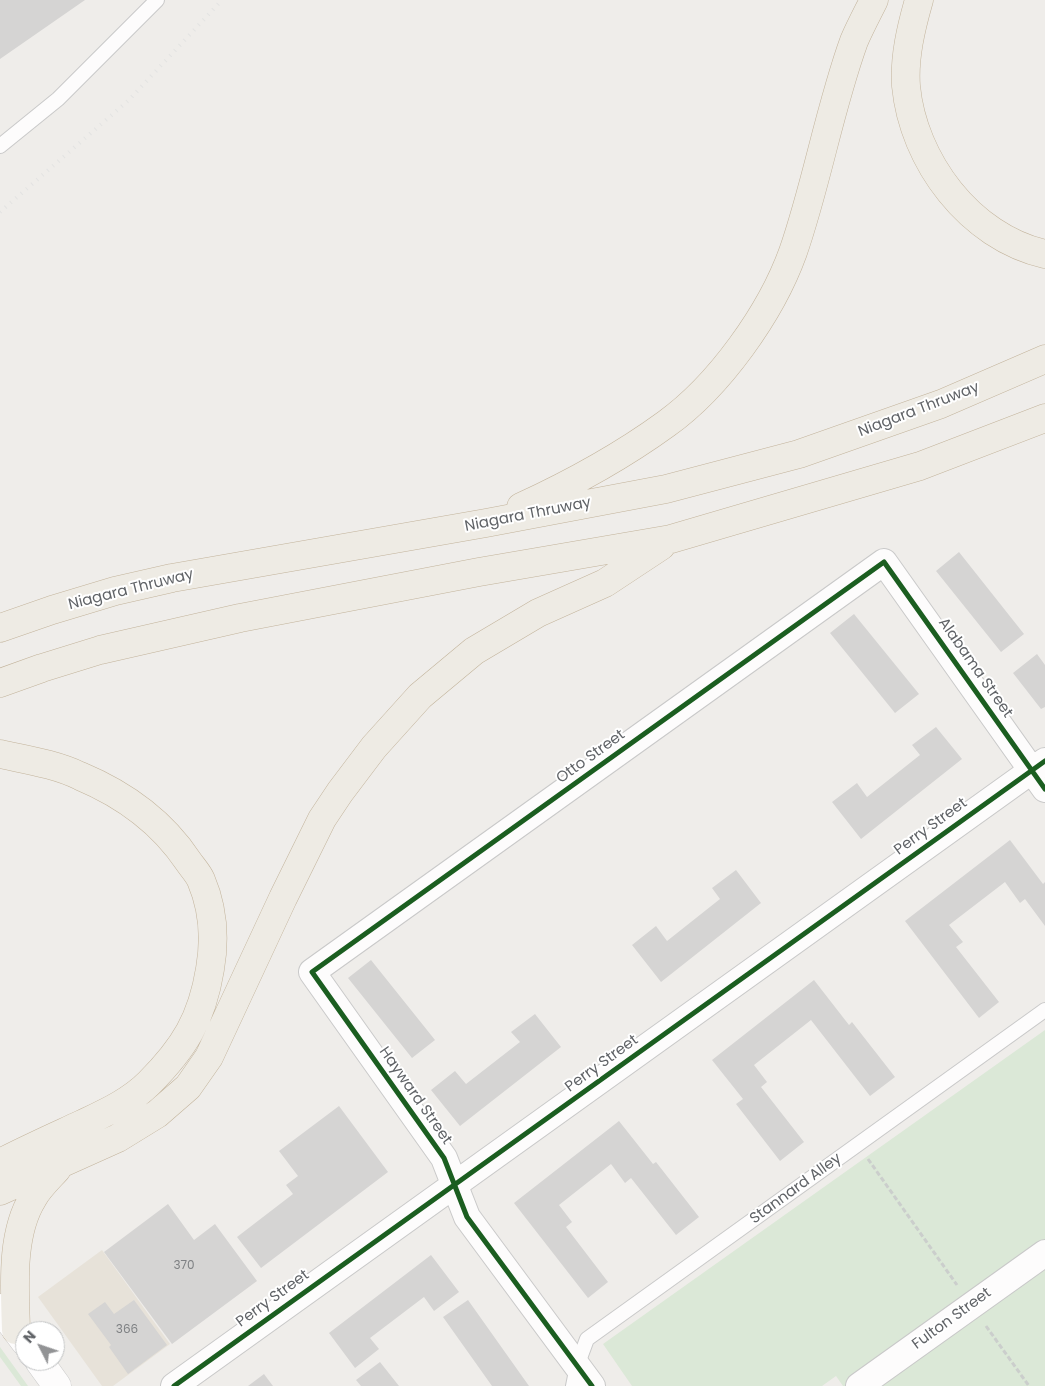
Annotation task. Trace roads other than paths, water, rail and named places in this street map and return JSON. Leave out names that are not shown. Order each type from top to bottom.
[{"type":"highway","points":[[486,523],[591,471],[666,424],[704,390],[756,327],[776,291],[792,253],[815,179],[840,85],[855,40],[874,0]]},
{"type":"highway","points":[[919,0],[907,54],[906,85],[910,114],[923,148],[942,181],[967,210],[997,234],[1029,251],[1045,254]]},
{"type":"highway","name":"Niagara Thruway","points":[[0,628],[115,591],[172,578],[486,523],[666,489],[799,454],[941,404],[1045,360]]},
{"type":"highway","points":[[0,683],[100,650],[214,623],[479,572],[671,540],[920,466],[1045,418]]},
{"type":"highway","points":[[0,1191],[118,1138],[157,1114],[188,1087],[209,1056],[322,819],[374,747],[420,696],[474,651],[538,613],[605,583],[671,540]]},
{"type":"highway","points":[[0,754],[40,762],[80,775],[122,797],[151,818],[178,846],[200,880],[212,918],[213,952],[208,982],[198,1016],[179,1051],[147,1085],[119,1106],[5,1158]]},
{"type":"highway","points":[[19,1321],[14,1280],[18,1240],[23,1221],[32,1199],[63,1162]]},
{"type":"street","name":"Alabama Street","points":[[884,562],[1041,774]]},
{"type":"street","name":"Otto Street","points":[[312,972],[884,562]]},
{"type":"street","name":"Perry Street","points":[[174,1386],[454,1186],[1041,774]]},
{"type":"street","name":"Hayward Street","points":[[312,972],[444,1158],[467,1217],[580,1379]]},
{"type":"street","name":"Fulton Street","points":[[859,1386],[1045,1253]]},
{"type":"street","points":[[0,1308],[15,1328]]},
{"type":"street","points":[[46,1371],[57,1386]]},
{"type":"lane","points":[[0,146],[58,98],[157,0]]},
{"type":"lane","name":"Stannard Alley","points":[[580,1379],[587,1339],[1045,1010]]},
{"type":"railway","points":[[0,212],[129,100],[222,0]]}]
